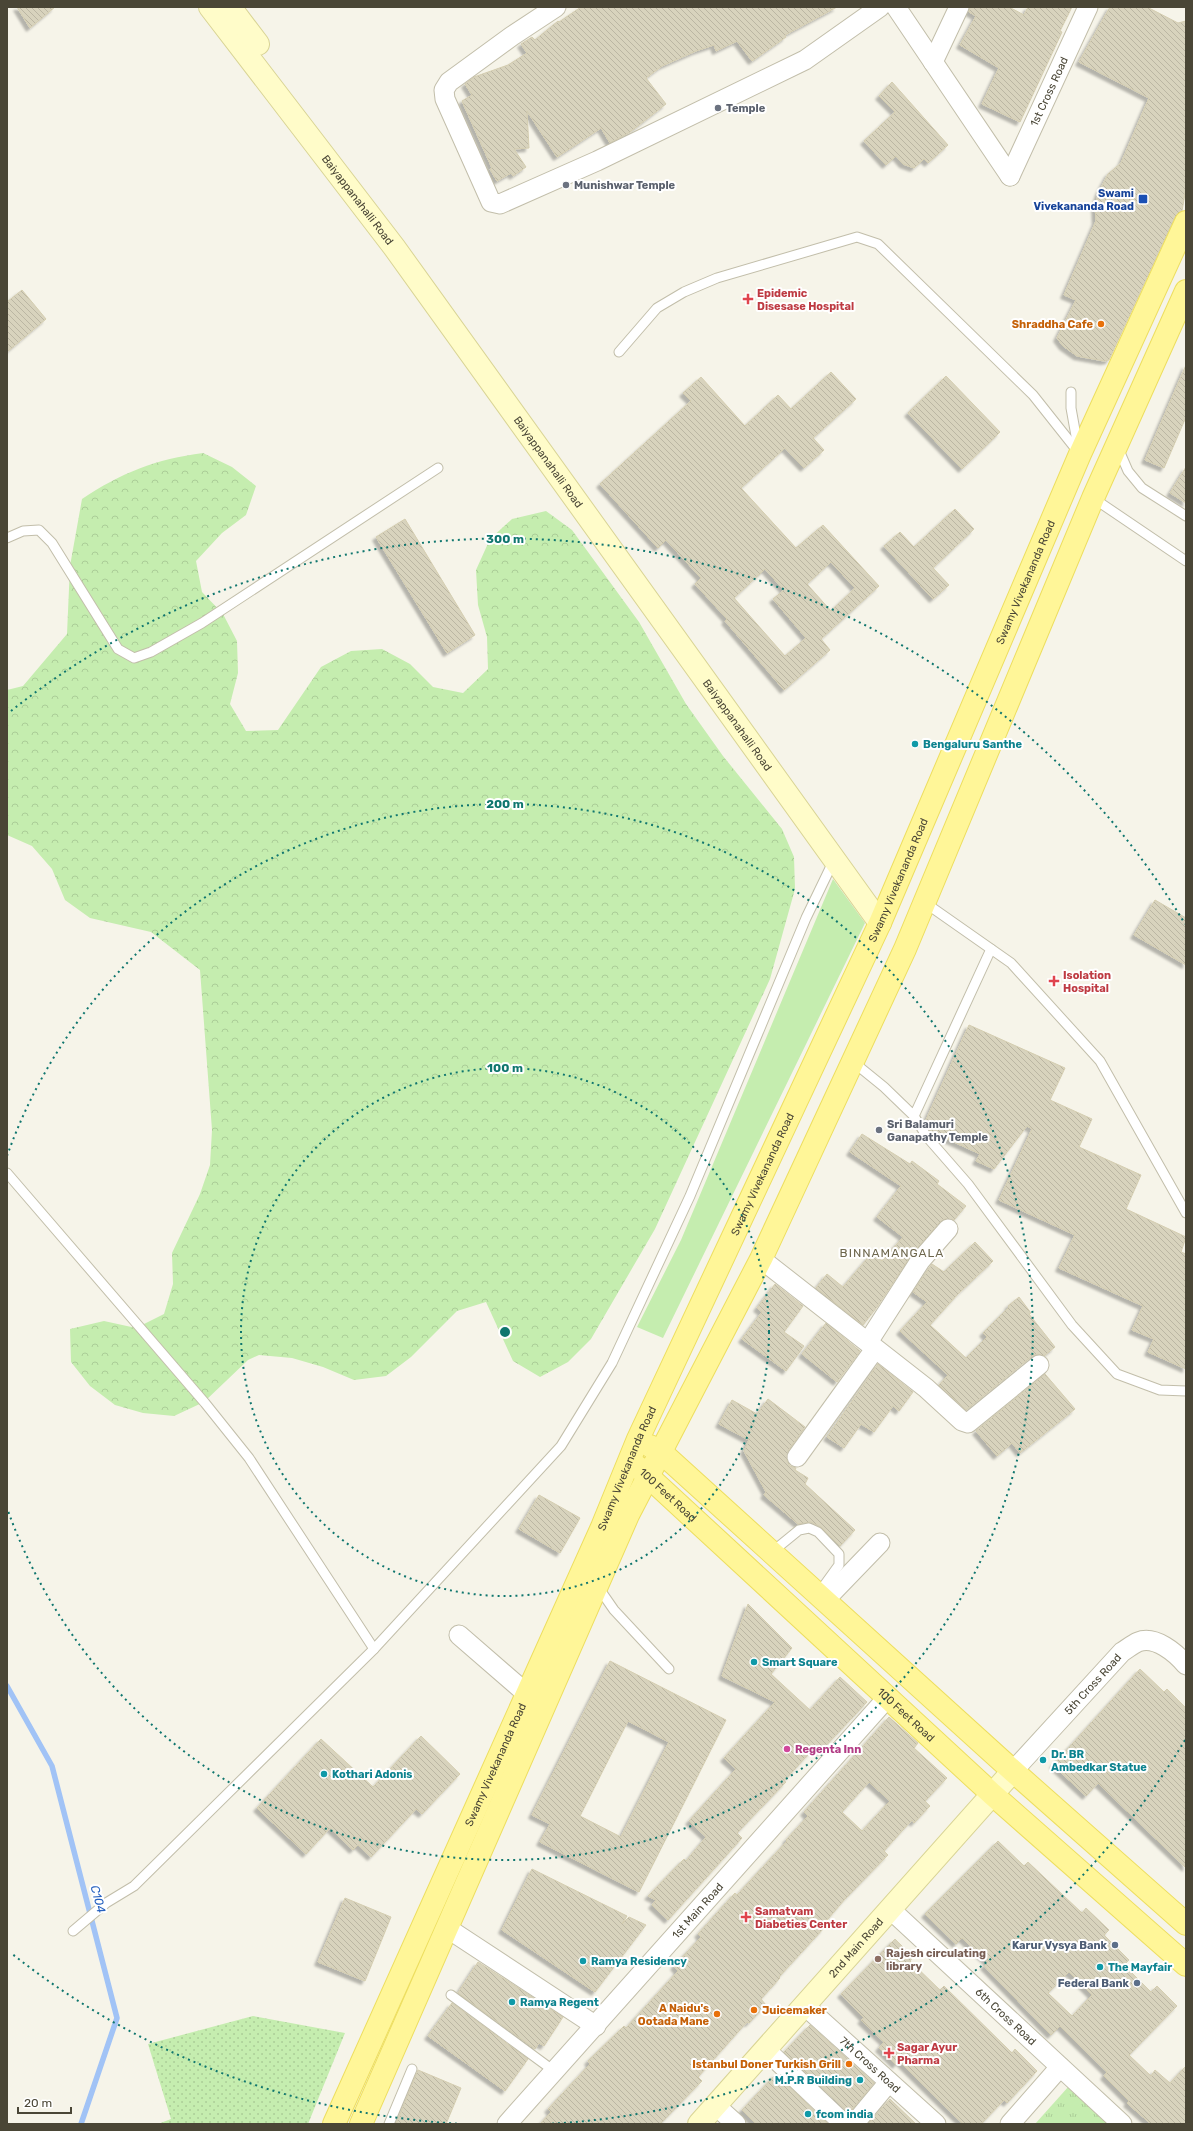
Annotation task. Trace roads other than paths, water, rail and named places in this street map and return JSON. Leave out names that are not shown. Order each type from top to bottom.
[{"type":"main road","name":"Swamy Vivekananda Road","points":[[334,2124],[602,1527],[638,1439],[880,923],[1080,454],[1186,222]]},
{"type":"main road","name":"Swamy Vivekananda Road","points":[[361,2124],[628,1515],[662,1453],[761,1259],[905,949],[1093,498],[1186,291]]},
{"type":"main road","points":[[638,1439],[662,1453],[1013,1771],[1186,1924]]},
{"type":"main road","name":"100 Feet Road","points":[[629,1460],[649,1475],[992,1794],[1186,1965]]},
{"type":"street","points":[[195,7],[396,274],[448,323]]},
{"type":"street","name":"Baiyappanahalli Road","points":[[210,7],[394,247],[880,923]]},
{"type":"street","points":[[230,7],[417,255],[448,323]]},
{"type":"street","points":[[556,7],[506,40],[449,82],[444,90],[445,99],[491,202],[494,204],[500,204],[597,161],[805,60],[880,7]]},
{"type":"street","points":[[896,7],[933,62]]},
{"type":"street","points":[[933,62],[959,7]]},
{"type":"street","name":"1st Cross Road","points":[[933,62],[1010,176],[1088,7]]},
{"type":"street","points":[[797,1457],[872,1345],[920,1261],[948,1229]]},
{"type":"street","points":[[761,1259],[926,1388],[962,1421],[968,1423],[1039,1365]]},
{"type":"street","points":[[822,1597],[880,1542]]},
{"type":"street","points":[[459,1635],[527,1694]]},
{"type":"street","name":"5th Cross Road","points":[[1013,1771],[1122,1652],[1139,1641],[1156,1642],[1182,1653]]},
{"type":"street","name":"1st Main Road","points":[[507,2124],[596,2026],[888,1696]]},
{"type":"street","name":"2nd Main Road","points":[[699,2124],[1013,1771]]},
{"type":"street","name":"6th Cross Road","points":[[890,1909],[1122,2124]]},
{"type":"street","points":[[447,1928],[596,2026]]},
{"type":"street","name":"7th Cross Road","points":[[804,2005],[936,2124]]},
{"type":"street","points":[[765,2049],[844,2124]]},
{"type":"street","points":[[1010,2124],[1060,2067]]},
{"type":"street","points":[[854,2124],[889,2082]]},
{"type":"street","points":[[715,2105],[736,2124]]},
{"type":"lane","points":[[620,352],[656,308],[684,292],[717,278],[857,237],[878,244],[1033,395],[1080,454]]},
{"type":"lane","points":[[1071,392],[1071,408],[1080,454]]},
{"type":"lane","points":[[1117,445],[1128,471],[1142,488],[1186,516]]},
{"type":"lane","points":[[7,538],[23,531],[39,530],[52,543],[118,649],[134,658],[151,652],[202,623],[438,468]]},
{"type":"lane","points":[[1093,498],[1186,561]]},
{"type":"lane","points":[[74,1931],[106,1903],[134,1886],[374,1649],[561,1446],[612,1363],[690,1196],[806,918],[834,858]]},
{"type":"lane","points":[[924,902],[1011,963],[1100,1061],[1186,1213]]},
{"type":"lane","points":[[914,1116],[991,949]]},
{"type":"lane","points":[[852,1062],[884,1087],[914,1116],[927,1137],[968,1184],[1072,1325],[1117,1374],[1160,1390],[1186,1390]]},
{"type":"lane","points":[[7,1173],[205,1403],[249,1458],[374,1649]]},
{"type":"lane","points":[[772,1552],[799,1530],[809,1528],[818,1532],[839,1554],[840,1565],[822,1597]]},
{"type":"lane","points":[[597,1585],[614,1610],[669,1669]]},
{"type":"lane","points":[[451,1995],[554,2071]]},
{"type":"lane","points":[[389,2124],[412,2068]]},
{"type":"waterway","name":"C104","points":[[7,1686],[52,1766],[117,2018],[81,2124]]},
{"type":"place","name":"Temple","points":[[718,108]]},
{"type":"place","name":"Munishwar Temple","points":[[566,185]]},
{"type":"place","name":"Swami Vivekananda Road","points":[[1143,199]]},
{"type":"place","name":"Epidemic Disesase Hospital","points":[[748,299]]},
{"type":"place","name":"Shraddha Cafe","points":[[1101,324]]},
{"type":"place","name":"Bengaluru Santhe","points":[[915,744]]},
{"type":"place","name":"Isolation Hospital","points":[[1054,981]]},
{"type":"place","name":"Sri Balamuri Ganapathy Temple","points":[[879,1130]]},
{"type":"place","name":"Smart Square","points":[[754,1662]]},
{"type":"place","name":"Regenta Inn","points":[[787,1749]]},
{"type":"place","name":"Dr. BR Ambedkar Statue","points":[[1043,1760]]},
{"type":"place","name":"Kothari Adonis","points":[[324,1774]]},
{"type":"place","name":"Samatvam Diabeties Center","points":[[746,1917]]},
{"type":"place","name":"Karur Vysya Bank","points":[[1115,1945]]},
{"type":"place","name":"Rajesh circulating library","points":[[878,1959]]},
{"type":"place","name":"Ramya Residency","points":[[583,1961]]},
{"type":"place","name":"The Mayfair","points":[[1100,1967]]},
{"type":"place","name":"Federal Bank","points":[[1137,1983]]},
{"type":"place","name":"Ramya Regent","points":[[512,2002]]},
{"type":"place","name":"Juicemaker","points":[[754,2010]]},
{"type":"place","name":"A Naidu's Ootada Mane","points":[[717,2014]]},
{"type":"place","name":"Sagar Ayur Pharma","points":[[889,2053]]},
{"type":"place","name":"Istanbul Doner Turkish Grill","points":[[849,2064]]},
{"type":"place","name":"M.P.R Building","points":[[860,2080]]},
{"type":"place","name":"fcom india","points":[[808,2114]]},
{"type":"district","name":"BINNAMANGALA","points":[[892,1253]]}]
